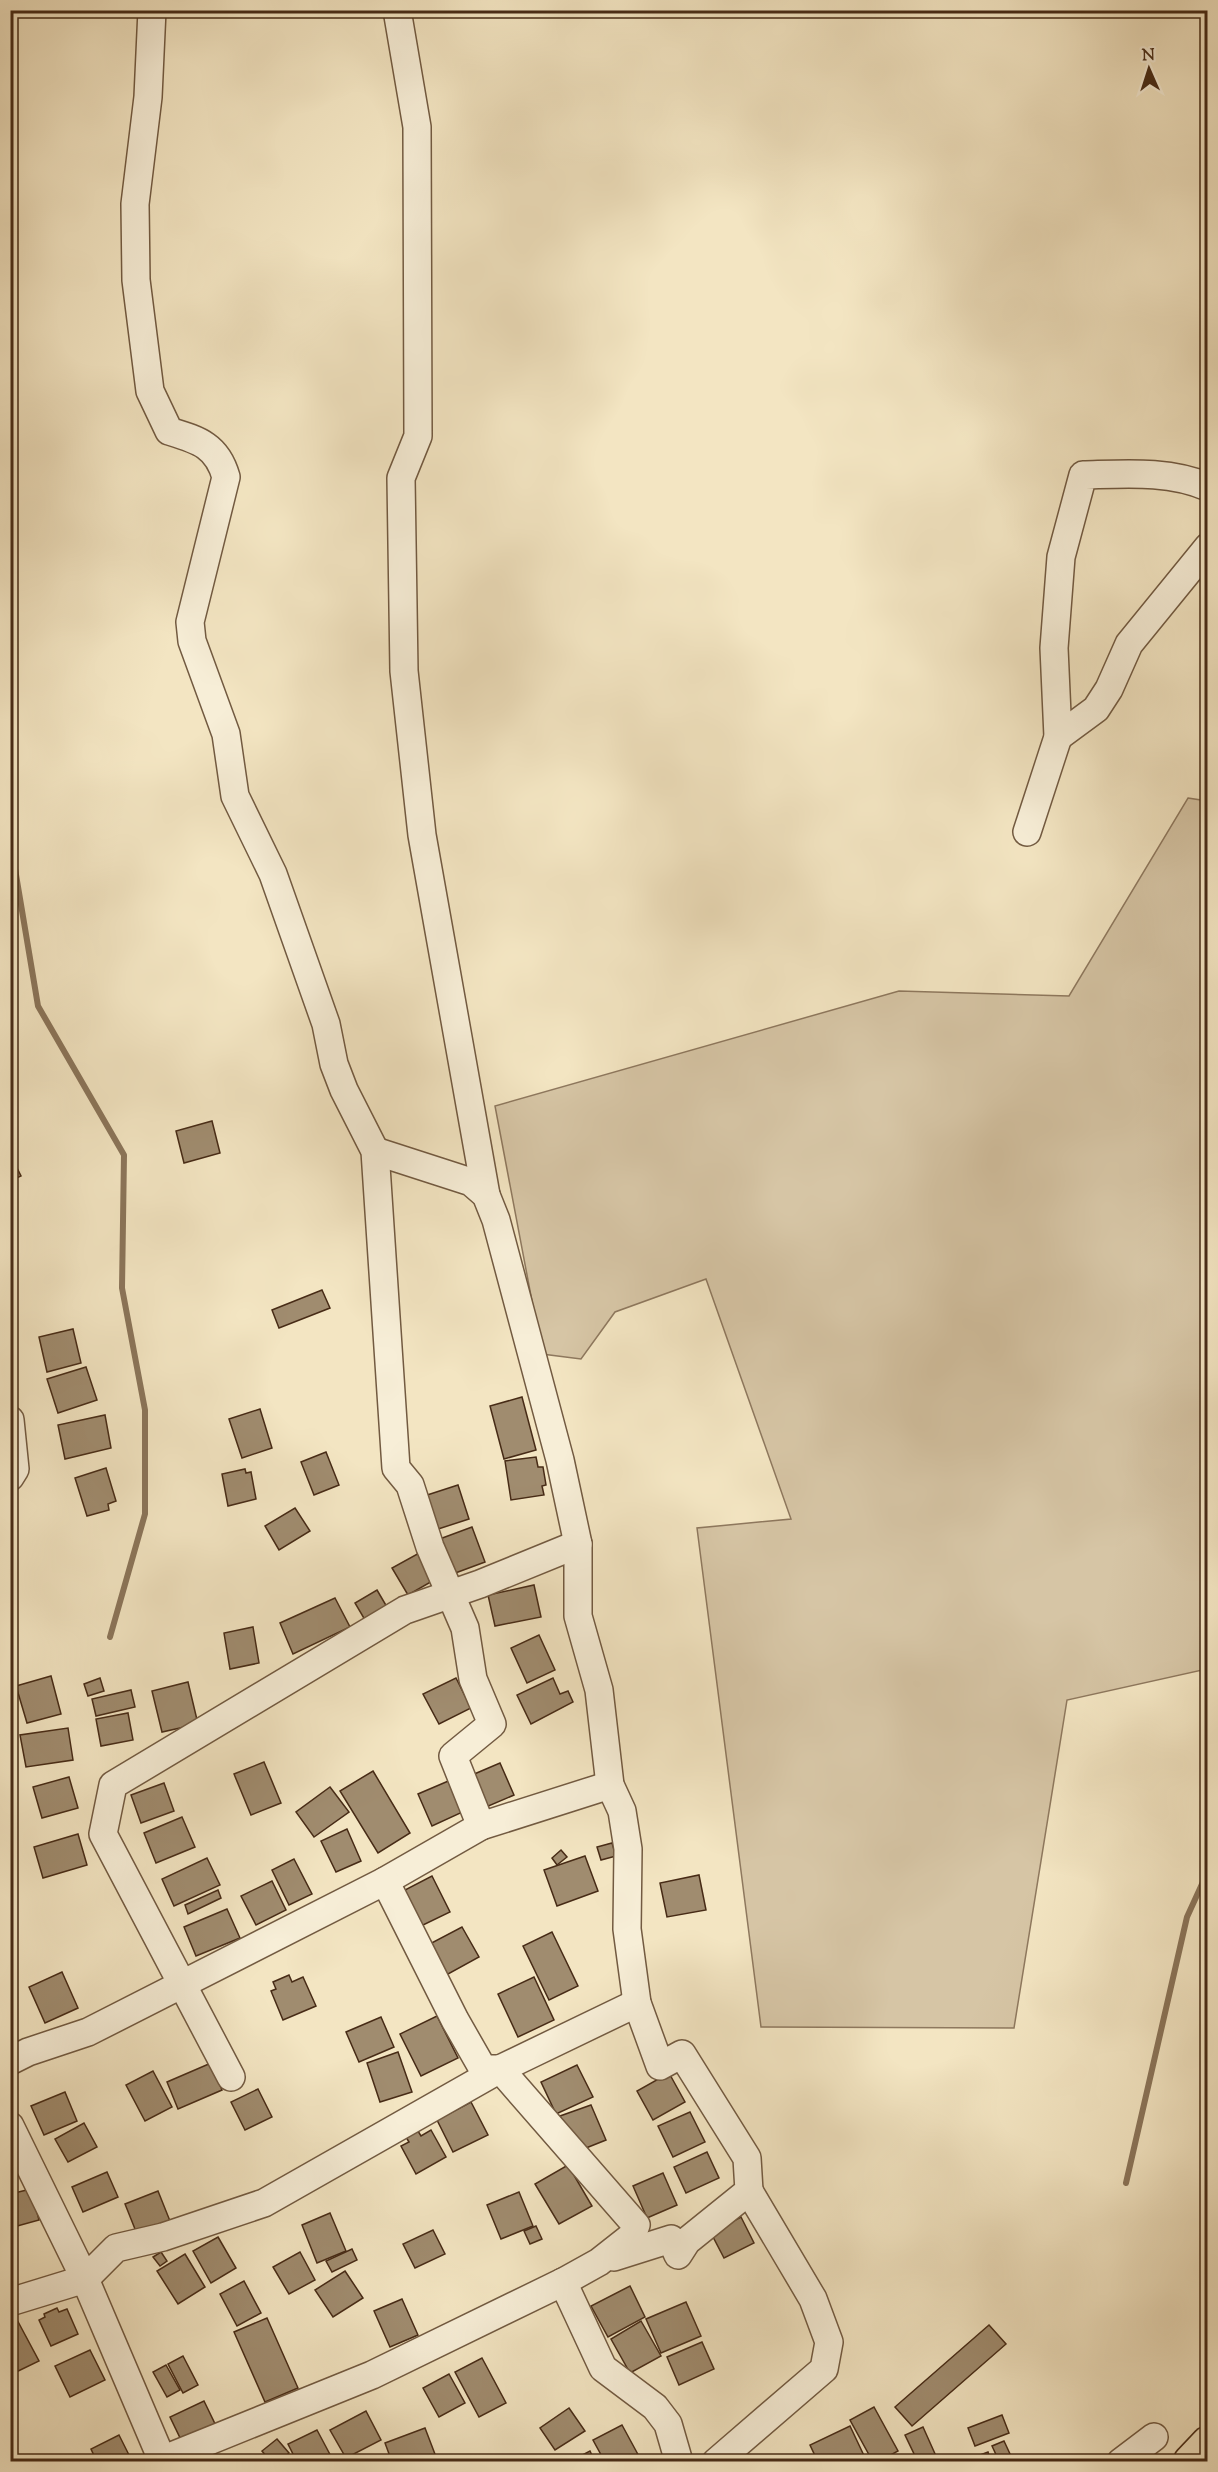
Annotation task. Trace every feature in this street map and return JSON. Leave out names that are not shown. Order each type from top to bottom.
[{"type":"main road","points":[[1190,2462],[1208,2443]]},
{"type":"street","points":[[152,10],[148,98],[135,204],[136,280],[150,391],[169,431],[200,441],[221,459],[226,477],[190,622],[192,641],[226,734],[235,796],[273,874],[326,1024],[334,1064],[375,1151],[396,1468],[410,1485],[430,1547],[465,1628],[473,1679],[492,1724],[453,1756],[481,1826]]},
{"type":"street","points":[[396,10],[417,128],[418,436],[401,478],[404,671],[422,835],[486,1195],[496,1220],[545,1403],[578,1544],[578,1616],[599,1690],[610,1785],[622,1811],[628,1849],[627,1929],[637,2003],[660,2066],[682,2054],[747,2158],[749,2192],[813,2299],[829,2342],[824,2369],[716,2462]]},
{"type":"street","points":[[1027,832],[1058,737],[1054,648],[1061,557],[1083,475],[1145,473],[1197,482],[1208,487]]},
{"type":"street","points":[[1058,737],[1096,709],[1109,689],[1129,644],[1208,547]]},
{"type":"street","points":[[375,1151],[471,1182],[486,1195]]},
{"type":"street","points":[[10,1420],[15,1469],[10,1477]]},
{"type":"street","points":[[231,2077],[103,1834],[113,1785],[405,1610],[578,1544]]},
{"type":"street","points":[[10,2061],[28,2052],[88,2032],[385,1881],[481,1826],[610,1785]]},
{"type":"street","points":[[10,2126],[85,2279],[161,2461],[372,2375],[563,2282],[599,2262],[632,2236],[636,2225],[500,2069],[483,2069],[454,2020],[385,1881]]},
{"type":"street","points":[[10,2302],[85,2279],[116,2248],[163,2237],[264,2203],[500,2069],[637,2003]]},
{"type":"street","points":[[599,2262],[671,2239],[678,2255],[687,2241],[749,2192]]},
{"type":"street","points":[[563,2282],[603,2368],[655,2406],[668,2424],[679,2462]]},
{"type":"street","points":[[1121,2462],[1154,2437]]},
{"type":"shaded area","points":[[1188,798],[1207,801],[1207,1669],[1067,1700],[1014,2028],[761,2027],[697,1528],[791,1519],[706,1279],[615,1312],[581,1359],[542,1354],[495,1106],[899,991],[1069,996]]},
{"type":"building","points":[[212,1121],[220,1153],[184,1163],[176,1131]]},
{"type":"building","points":[[10,1154],[21,1176],[10,1181]]},
{"type":"building","points":[[322,1290],[330,1308],[279,1328],[272,1310]]},
{"type":"building","points":[[73,1329],[81,1363],[47,1372],[39,1337]]},
{"type":"building","points":[[86,1367],[97,1400],[58,1413],[47,1379]]},
{"type":"building","points":[[522,1397],[536,1450],[504,1459],[490,1406]]},
{"type":"building","points":[[260,1409],[272,1448],[242,1458],[229,1419]]},
{"type":"building","points":[[105,1415],[111,1448],[65,1459],[58,1425]]},
{"type":"building","points":[[326,1452],[339,1485],[314,1495],[301,1462]]},
{"type":"building","points":[[536,1457],[538,1467],[543,1467],[546,1485],[542,1486],[544,1495],[511,1500],[505,1461]]},
{"type":"building","points":[[106,1468],[116,1501],[108,1504],[109,1510],[87,1516],[75,1478]]},
{"type":"building","points":[[245,1469],[246,1473],[251,1472],[256,1499],[228,1506],[222,1474]]},
{"type":"building","points":[[458,1485],[469,1519],[432,1531],[421,1497]]},
{"type":"building","points":[[295,1508],[310,1531],[279,1550],[265,1526]]},
{"type":"building","points":[[472,1527],[485,1562],[450,1575],[437,1540]]},
{"type":"building","points":[[421,1552],[436,1579],[408,1595],[392,1568]]},
{"type":"building","points":[[534,1585],[541,1617],[495,1626],[488,1595]]},
{"type":"building","points":[[377,1590],[387,1607],[365,1620],[355,1603]]},
{"type":"building","points":[[335,1598],[350,1627],[293,1654],[280,1623]]},
{"type":"building","points":[[253,1627],[259,1663],[230,1669],[224,1633]]},
{"type":"building","points":[[539,1635],[555,1670],[527,1683],[511,1648]]},
{"type":"building","points":[[51,1676],[61,1714],[27,1723],[16,1686]]},
{"type":"building","points":[[100,1678],[104,1691],[88,1696],[84,1684]]},
{"type":"building","points":[[456,1678],[471,1708],[439,1724],[423,1694]]},
{"type":"building","points":[[553,1678],[560,1694],[568,1691],[573,1702],[531,1724],[517,1695]]},
{"type":"building","points":[[188,1682],[198,1724],[162,1732],[152,1691]]},
{"type":"building","points":[[131,1690],[135,1707],[96,1716],[92,1699]]},
{"type":"building","points":[[128,1713],[133,1740],[101,1746],[96,1719]]},
{"type":"building","points":[[68,1728],[73,1760],[26,1767],[20,1735]]},
{"type":"building","points":[[264,1762],[281,1803],[251,1815],[234,1774]]},
{"type":"building","points":[[500,1763],[514,1795],[479,1810],[465,1778]]},
{"type":"building","points":[[373,1771],[410,1833],[378,1853],[340,1791]]},
{"type":"building","points":[[69,1777],[78,1808],[42,1818],[33,1787]]},
{"type":"building","points":[[453,1779],[467,1810],[432,1826],[418,1794]]},
{"type":"building","points":[[164,1783],[174,1811],[141,1823],[131,1795]]},
{"type":"building","points":[[330,1787],[349,1812],[314,1837],[296,1812]]},
{"type":"building","points":[[182,1817],[195,1847],[156,1863],[144,1833]]},
{"type":"building","points":[[347,1829],[361,1861],[336,1872],[321,1841]]},
{"type":"building","points":[[78,1834],[87,1865],[43,1878],[34,1847]]},
{"type":"building","points":[[612,1843],[616,1856],[601,1860],[597,1847]]},
{"type":"building","points":[[561,1850],[567,1857],[557,1865],[552,1858]]},
{"type":"building","points":[[585,1856],[598,1891],[557,1906],[544,1870]]},
{"type":"building","points":[[207,1858],[220,1885],[174,1906],[162,1879]]},
{"type":"building","points":[[294,1859],[312,1894],[289,1905],[272,1870]]},
{"type":"building","points":[[699,1875],[706,1910],[667,1917],[660,1883]]},
{"type":"building","points":[[432,1876],[450,1912],[421,1926],[403,1891]]},
{"type":"building","points":[[272,1881],[286,1910],[256,1925],[241,1896]]},
{"type":"building","points":[[218,1890],[221,1898],[188,1914],[185,1905]]},
{"type":"building","points":[[227,1909],[240,1938],[196,1956],[184,1927]]},
{"type":"building","points":[[462,1927],[479,1957],[439,1979],[422,1948]]},
{"type":"building","points":[[552,1932],[578,1986],[549,2000],[523,1946]]},
{"type":"building","points":[[62,1972],[78,2008],[45,2023],[29,1987]]},
{"type":"building","points":[[289,1975],[292,1982],[303,1977],[316,2006],[283,2020],[271,1991],[276,1989],[273,1982]]},
{"type":"building","points":[[534,1977],[554,2020],[518,2037],[498,1994]]},
{"type":"building","points":[[437,2016],[458,2058],[421,2076],[400,2034]]},
{"type":"building","points":[[381,2017],[394,2047],[359,2062],[346,2032]]},
{"type":"building","points":[[398,2052],[412,2092],[380,2102],[367,2063]]},
{"type":"building","points":[[211,2063],[222,2090],[178,2109],[167,2082]]},
{"type":"building","points":[[577,2065],[593,2097],[556,2114],[541,2082]]},
{"type":"building","points":[[153,2071],[172,2107],[145,2121],[126,2085]]},
{"type":"building","points":[[669,2073],[685,2102],[653,2120],[637,2091]]},
{"type":"building","points":[[258,2089],[272,2117],[245,2130],[231,2102]]},
{"type":"building","points":[[65,2092],[77,2121],[44,2135],[31,2106]]},
{"type":"building","points":[[471,2102],[488,2135],[453,2152],[437,2120]]},
{"type":"building","points":[[591,2105],[606,2140],[576,2152],[560,2116]]},
{"type":"building","points":[[690,2112],[705,2142],[673,2157],[658,2126]]},
{"type":"building","points":[[84,2123],[97,2147],[68,2162],[55,2139]]},
{"type":"building","points":[[431,2130],[446,2157],[416,2174],[401,2146],[409,2142],[406,2137],[418,2131],[421,2136]]},
{"type":"building","points":[[707,2152],[719,2178],[686,2193],[674,2167]]},
{"type":"building","points":[[568,2165],[592,2206],[559,2224],[535,2184]]},
{"type":"building","points":[[107,2172],[118,2197],[83,2212],[72,2187]]},
{"type":"building","points":[[663,2173],[677,2205],[647,2218],[633,2186]]},
{"type":"building","points":[[31,2189],[39,2220],[10,2228],[10,2194]]},
{"type":"building","points":[[158,2191],[170,2221],[137,2234],[125,2204]]},
{"type":"building","points":[[519,2192],[533,2226],[501,2239],[487,2205]]},
{"type":"building","points":[[330,2213],[346,2251],[317,2263],[302,2225]]},
{"type":"building","points":[[741,2217],[754,2243],[724,2258],[711,2233]]},
{"type":"building","points":[[536,2226],[542,2239],[530,2244],[524,2231]]},
{"type":"building","points":[[433,2230],[445,2254],[415,2268],[403,2244]]},
{"type":"building","points":[[218,2237],[236,2268],[211,2283],[193,2251]]},
{"type":"building","points":[[352,2249],[357,2260],[332,2272],[326,2261]]},
{"type":"building","points":[[161,2252],[167,2261],[160,2266],[153,2257]]},
{"type":"building","points":[[300,2252],[315,2280],[289,2294],[273,2267]]},
{"type":"building","points":[[185,2254],[205,2287],[178,2304],[157,2271]]},
{"type":"building","points":[[345,2271],[363,2298],[333,2317],[315,2290]]},
{"type":"building","points":[[244,2281],[261,2313],[237,2326],[220,2294]]},
{"type":"building","points":[[630,2286],[645,2317],[608,2337],[591,2306]]},
{"type":"building","points":[[402,2299],[418,2335],[390,2347],[374,2311]]},
{"type":"building","points":[[686,2302],[701,2336],[661,2353],[646,2319]]},
{"type":"building","points":[[57,2308],[59,2312],[67,2309],[78,2334],[51,2346],[39,2320],[45,2317],[44,2314]]},
{"type":"building","points":[[15,2316],[39,2361],[10,2375],[10,2319]]},
{"type":"building","points":[[267,2318],[298,2388],[265,2402],[234,2332]]},
{"type":"building","points":[[641,2321],[661,2356],[630,2373],[611,2339]]},
{"type":"building","points":[[989,2325],[1006,2344],[912,2426],[895,2407]]},
{"type":"building","points":[[702,2342],[714,2369],[679,2385],[667,2357]]},
{"type":"building","points":[[90,2350],[105,2380],[70,2397],[55,2366]]},
{"type":"building","points":[[183,2356],[198,2385],[183,2393],[168,2364]]},
{"type":"building","points":[[482,2358],[506,2403],[479,2417],[455,2372]]},
{"type":"building","points":[[166,2365],[180,2390],[167,2397],[153,2372]]},
{"type":"building","points":[[449,2374],[465,2403],[439,2417],[423,2388]]},
{"type":"building","points":[[204,2401],[218,2430],[184,2446],[170,2417]]},
{"type":"building","points":[[874,2407],[898,2451],[878,2462],[873,2462],[850,2420]]},
{"type":"building","points":[[569,2408],[585,2431],[555,2450],[540,2428]]},
{"type":"building","points":[[366,2411],[381,2440],[346,2458],[330,2430]]},
{"type":"building","points":[[1002,2415],[1009,2433],[975,2446],[968,2428]]},
{"type":"building","points":[[622,2425],[641,2460],[605,2462],[593,2440]]},
{"type":"building","points":[[850,2426],[867,2462],[818,2462],[810,2445]]},
{"type":"building","points":[[923,2427],[936,2456],[918,2462],[905,2435]]},
{"type":"building","points":[[425,2428],[438,2462],[392,2462],[385,2443]]},
{"type":"building","points":[[317,2430],[334,2462],[297,2462],[288,2444]]},
{"type":"building","points":[[119,2435],[132,2461],[97,2462],[91,2449]]},
{"type":"building","points":[[277,2439],[289,2453],[279,2462],[271,2462],[262,2451]]},
{"type":"building","points":[[1004,2441],[1011,2456],[999,2461],[992,2446]]},
{"type":"building","points":[[590,2451],[595,2462],[569,2462]]},
{"type":"building","points":[[988,2452],[991,2462],[962,2462]]},
{"type":"waterway","points":[[10,839],[38,1006],[124,1155],[122,1288],[145,1410],[145,1514],[110,1637]]},
{"type":"waterway","points":[[1126,2183],[1187,1917],[1208,1871]]}]
